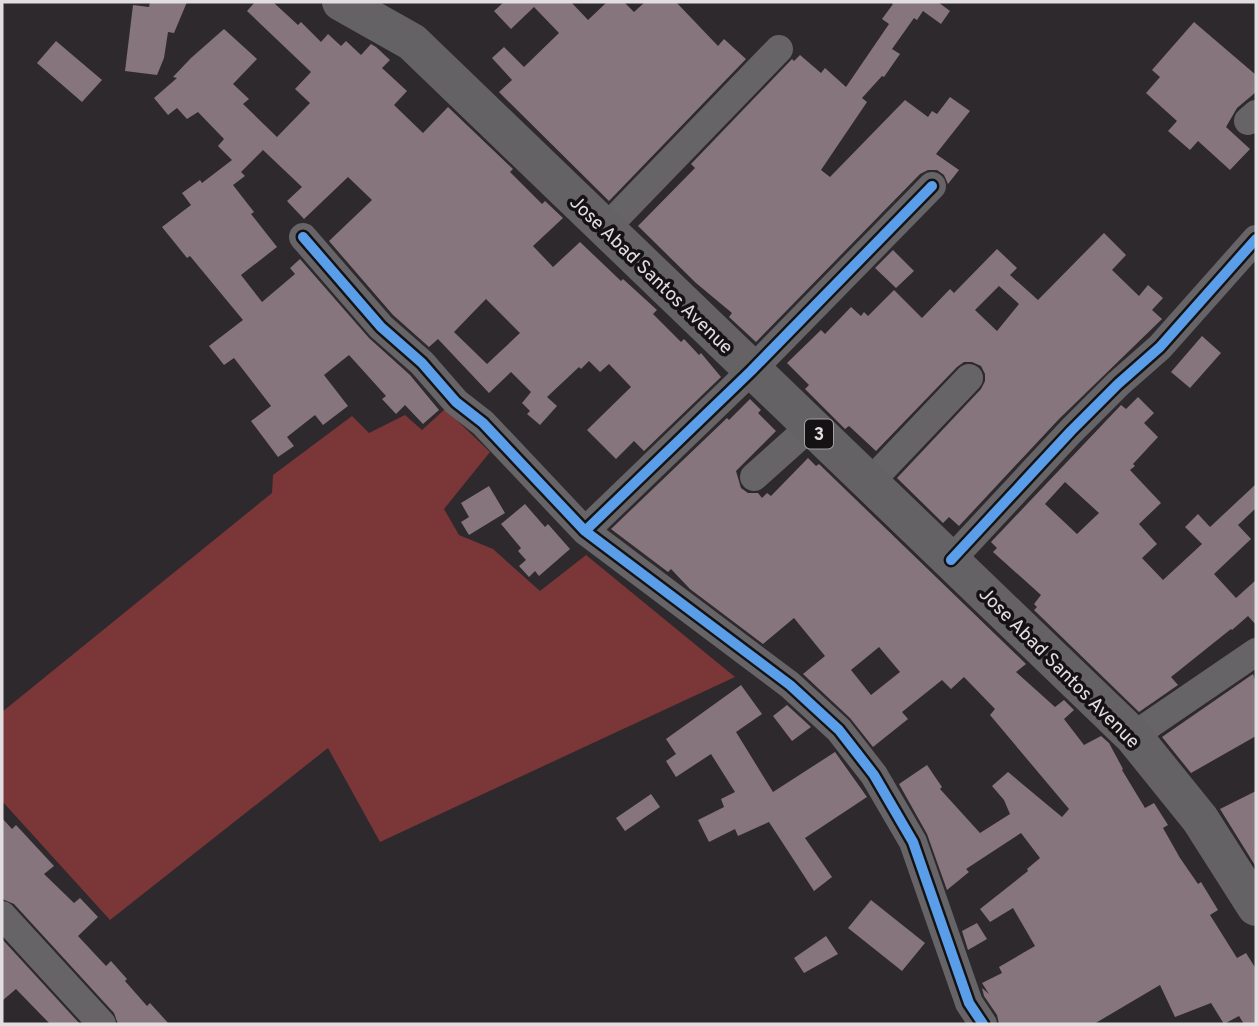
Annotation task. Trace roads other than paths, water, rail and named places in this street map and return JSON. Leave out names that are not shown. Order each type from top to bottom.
[{"type":"highway","name":"Jose Abad Santos Avenue","points":[[341,2],[412,42],[1133,736],[1200,819],[1256,906]]},
{"type":"street","points":[[606,228],[779,49]]},
{"type":"street","points":[[585,531],[751,371],[932,187]]},
{"type":"street","points":[[303,237],[381,327],[430,371],[456,402],[483,423],[585,531],[790,685],[839,730],[874,775],[913,842],[969,1003],[983,1024]]},
{"type":"street","points":[[951,559],[1071,431],[1160,347],[1256,239]]},
{"type":"street","points":[[870,482],[969,378]]},
{"type":"street","points":[[754,477],[811,426]]},
{"type":"street","points":[[1133,736],[1256,652]]},
{"type":"street","points":[[2,915],[102,1024]]}]
